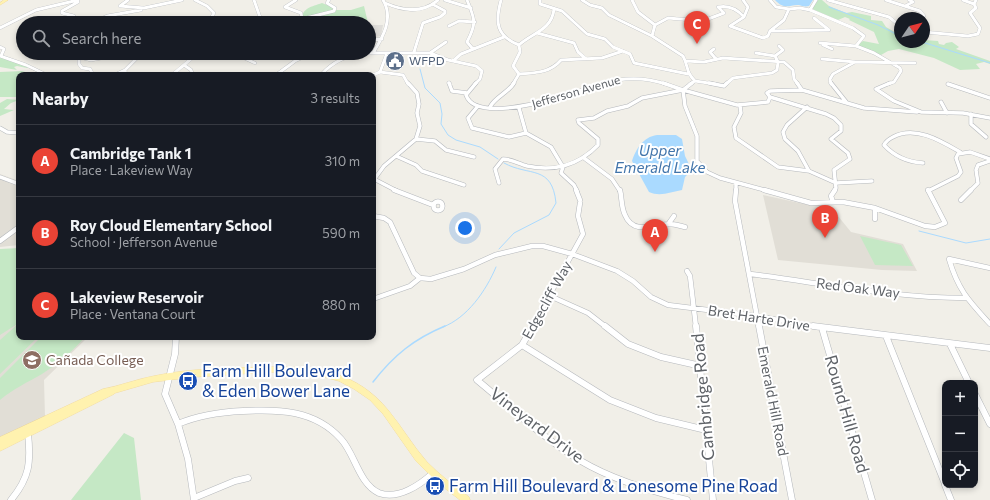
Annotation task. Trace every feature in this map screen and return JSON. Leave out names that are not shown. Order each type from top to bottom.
[{"type":"main road","points":[[0,4],[6,0]]},
{"type":"main road","points":[[0,440],[103,392],[114,391],[143,382],[169,377],[286,368],[313,371],[344,380],[363,391],[381,407],[432,473],[466,500]]},
{"type":"main road","points":[[0,447],[105,397],[114,391]]},
{"type":"street","points":[[74,16],[62,13],[62,11],[80,0]]},
{"type":"street","points":[[24,16],[36,10],[80,0]]},
{"type":"street","points":[[128,0],[120,6],[149,8]]},
{"type":"street","points":[[107,16],[168,5],[182,0]]},
{"type":"street","points":[[195,0],[207,6],[214,13],[212,16]]},
{"type":"street","points":[[254,0],[260,16]]},
{"type":"street","points":[[296,0],[285,7],[301,13],[302,16]]},
{"type":"street","points":[[314,16],[334,11],[335,8],[327,3],[329,0]]},
{"type":"street","points":[[382,0],[385,3],[402,10],[423,9],[434,5],[438,0]]},
{"type":"street","points":[[445,0],[471,8]]},
{"type":"street","points":[[467,0],[475,22],[474,30],[468,42],[473,49]]},
{"type":"street","points":[[501,0],[497,23],[498,29],[504,38],[519,45]]},
{"type":"street","points":[[540,0],[540,4],[564,12],[587,34],[605,39],[613,47],[630,54],[633,62],[638,65],[688,74],[695,81],[724,86],[733,78],[772,73],[778,70],[778,62],[775,56]]},
{"type":"street","points":[[582,0],[590,5],[602,8],[609,15],[652,36],[680,54],[686,61],[688,74]]},
{"type":"street","points":[[628,0],[633,1],[638,12],[655,24]]},
{"type":"street","points":[[743,0],[748,7],[744,17],[730,26],[763,38],[768,36],[770,31],[784,20],[789,9]]},
{"type":"street","points":[[770,0],[776,7],[810,10],[859,32],[864,36],[856,46]]},
{"type":"street","points":[[810,10],[816,0]]},
{"type":"street","points":[[828,0],[892,18]]},
{"type":"street","points":[[886,0],[921,12]]},
{"type":"street","points":[[905,6],[913,2],[909,0]]},
{"type":"street","points":[[962,0],[974,4]]},
{"type":"street","points":[[930,33],[966,36],[975,35],[980,30],[970,14],[976,8],[974,4],[976,0]]},
{"type":"street","points":[[376,47],[382,39],[388,14],[385,3]]},
{"type":"street","points":[[414,52],[423,23],[440,17],[445,13],[445,11],[434,5]]},
{"type":"street","points":[[655,24],[668,18],[708,20],[724,13],[718,7],[720,6],[730,7],[741,13],[744,17]]},
{"type":"street","points":[[519,45],[553,21],[554,9]]},
{"type":"street","points":[[770,31],[812,29],[830,30],[814,18]]},
{"type":"street","points":[[0,28],[16,20]]},
{"type":"street","points":[[692,28],[697,25],[697,20]]},
{"type":"street","points":[[449,26],[459,21],[475,22]]},
{"type":"street","points":[[652,36],[655,24]]},
{"type":"street","points":[[537,33],[574,43],[580,54],[585,58]]},
{"type":"street","points":[[453,61],[461,54],[504,38]]},
{"type":"street","points":[[376,39],[382,39]]},
{"type":"street","points":[[430,53],[446,42]]},
{"type":"street","points":[[832,48],[820,43],[856,46],[894,64],[901,70],[894,82],[876,89],[894,101],[921,112]]},
{"type":"street","points":[[519,45],[520,52],[513,66],[519,74]]},
{"type":"street","points":[[756,53],[775,56],[783,50],[779,46]]},
{"type":"street","points":[[0,47],[4,49],[0,56],[26,64],[41,72]]},
{"type":"street","points":[[714,49],[710,52],[716,59]]},
{"type":"street","points":[[519,74],[539,73],[556,66],[560,61],[585,58],[602,58],[624,51]]},
{"type":"street","points":[[376,53],[430,53],[453,61],[476,66],[482,71],[480,79],[468,93],[468,101],[478,106],[472,111],[468,118],[470,126],[474,130],[509,137],[526,133],[519,108]]},
{"type":"street","points":[[380,72],[387,53]]},
{"type":"street","points":[[686,61],[704,62],[722,58],[778,62],[789,65],[793,70],[794,79],[802,90]]},
{"type":"street","points":[[822,59],[894,64],[915,63]]},
{"type":"street","points":[[79,60],[79,64],[82,68],[90,70],[91,72]]},
{"type":"street","points":[[121,72],[125,70],[135,60]]},
{"type":"street","points":[[176,72],[190,60]]},
{"type":"street","points":[[248,60],[255,63]]},
{"type":"street","points":[[280,72],[297,60]]},
{"type":"street","points":[[325,72],[337,60]]},
{"type":"street","points":[[849,104],[836,91],[830,79],[833,74],[855,62]]},
{"type":"street","points":[[184,65],[192,72]]},
{"type":"street","points":[[376,74],[380,72],[402,75],[417,93],[419,104],[417,113],[421,123],[416,139],[384,166],[376,177]]},
{"type":"street","points":[[490,107],[492,103],[511,88],[519,74]]},
{"type":"street","name":"Jefferson Avenue","points":[[478,106],[519,108],[630,78],[654,81],[740,106]]},
{"type":"street","points":[[498,183],[495,169],[499,162],[503,159],[536,167],[562,168],[584,158],[598,145],[598,139],[582,127],[578,120],[596,117],[607,111],[628,106],[642,98],[682,90],[695,81]]},
{"type":"street","points":[[449,83],[452,91],[468,93]]},
{"type":"street","points":[[948,84],[990,98]]},
{"type":"street","points":[[682,90],[684,106],[697,136],[697,161],[707,172],[736,183],[812,203],[853,203],[875,208],[926,226],[941,227],[945,223],[944,217],[934,204],[928,190],[958,176],[961,172],[956,156],[960,152]]},
{"type":"street","points":[[833,202],[831,196],[836,188],[834,170],[850,159],[848,153],[830,139],[841,131],[841,126],[830,116],[807,107],[770,97],[767,93],[770,91],[802,90],[849,104],[881,110],[971,114],[990,118]]},
{"type":"street","points":[[770,97],[768,102],[740,106],[741,113],[734,127],[736,138],[778,167],[809,171],[836,183],[872,181]]},
{"type":"street","points":[[941,102],[947,113]]},
{"type":"street","points":[[807,107],[803,115],[787,125],[783,132],[785,139],[798,151],[809,171]]},
{"type":"street","points":[[971,114],[971,124],[986,138]]},
{"type":"street","points":[[0,128],[7,132],[16,133]]},
{"type":"street","name":"Edgecliff Way","points":[[477,380],[522,344],[550,296],[583,234],[577,220],[576,213],[580,202],[574,185],[561,173],[562,168],[551,147],[526,133]]},
{"type":"street","points":[[924,163],[907,162],[896,156],[884,145],[886,141],[899,135],[920,133],[931,136],[960,152],[975,152],[990,160]]},
{"type":"street","points":[[416,139],[435,141],[446,150],[474,156]]},
{"type":"street","points":[[396,156],[416,165],[422,171],[464,185]]},
{"type":"street","points":[[584,158],[618,185],[622,199],[621,208],[626,218],[636,226],[652,229],[669,224],[685,227]]},
{"type":"street","points":[[961,200],[978,183],[976,170],[978,165],[990,160]]},
{"type":"street","points":[[0,177],[16,183]]},
{"type":"street","points":[[376,181],[391,189],[433,205]]},
{"type":"street","name":"Emerald Hill Road","points":[[736,183],[735,201],[792,500]]},
{"type":"street","points":[[875,208],[875,219]]},
{"type":"street","points":[[669,224],[674,216]]},
{"type":"street","points":[[376,217],[384,218],[390,222],[414,273],[420,278],[410,286],[376,298]]},
{"type":"street","points":[[0,242],[16,229]]},
{"type":"street","name":"Bret Harte Drive","points":[[420,278],[434,279],[464,269],[495,255],[532,246],[543,246],[572,254],[618,271],[633,281],[651,297],[668,305],[756,316],[822,328],[990,348]]},
{"type":"street","points":[[990,268],[949,258],[955,278],[966,298],[990,324]]},
{"type":"street","name":"Cambridge Road","points":[[687,271],[690,276],[701,366],[713,500]]},
{"type":"street","name":"Red Oak Way","points":[[750,274],[901,294],[938,298],[966,298]]},
{"type":"street","points":[[550,296],[588,313],[628,344],[661,357],[701,366]]},
{"type":"street","name":"Round Hill Road","points":[[822,328],[872,500]]},
{"type":"street","points":[[886,336],[942,476]]},
{"type":"street","points":[[176,340],[175,354],[165,394],[178,424],[188,459],[194,499],[235,481],[248,478]]},
{"type":"street","points":[[522,344],[610,400],[656,418],[706,430]]},
{"type":"street","points":[[950,344],[968,380]]},
{"type":"street","name":"Vineyard Drive","points":[[477,380],[528,422],[582,461],[618,479],[658,493],[688,500]]},
{"type":"street","points":[[978,400],[990,424]]},
{"type":"street","points":[[178,424],[195,416],[209,413],[274,409],[306,415],[320,422],[341,440],[369,484],[380,493],[396,498],[408,493],[432,473]]},
{"type":"street","points":[[11,500],[23,484],[30,465],[28,433]]},
{"type":"street","points":[[946,488],[951,500]]},
{"type":"shaded area","points":[[376,25],[383,25],[381,36],[376,37]]},
{"type":"shaded area","points":[[0,174],[16,180],[16,245],[0,247]]},
{"type":"shaded area","points":[[763,195],[809,205],[829,205],[851,232],[903,244],[917,271],[882,270],[778,260]]},
{"type":"shaded area","name":"Cañada College","points":[[0,293],[16,296],[16,340],[85,340],[44,380],[45,417],[0,437]]},
{"type":"green space","points":[[818,0],[822,0],[829,6],[846,13],[852,12],[871,16],[871,20],[882,21],[886,27],[894,32],[894,48],[930,48],[930,40],[938,41],[939,44],[944,45],[952,42],[959,47],[956,49],[990,61],[990,64],[984,62],[976,64],[980,69],[960,70],[934,58],[899,49],[888,51],[881,55],[857,45],[863,41],[879,44],[874,32],[845,17],[838,20],[812,9]]},
{"type":"green space","points":[[322,3],[332,7],[334,10],[351,10],[364,6],[366,16],[302,16],[303,13],[311,7]]},
{"type":"green space","points":[[0,57],[30,65],[27,68],[17,66],[14,67],[17,70],[0,67]]},
{"type":"green space","points":[[22,71],[25,72],[16,72],[16,97],[0,97],[0,72]]},
{"type":"green space","points":[[7,99],[16,100],[4,109],[14,110],[0,116],[0,103]]},
{"type":"green space","points":[[860,236],[901,245],[913,266],[875,265]]},
{"type":"green space","points":[[16,248],[16,325],[0,335],[0,249]]},
{"type":"green space","points":[[16,326],[16,340],[35,340],[0,374],[0,340]]},
{"type":"green space","points":[[38,340],[82,340],[54,366],[15,389],[0,400],[0,378]]},
{"type":"green space","points":[[124,433],[134,438],[141,500],[71,500]]},
{"type":"water","points":[[775,0],[813,0],[809,6],[785,6]]},
{"type":"water","name":"Upper Emerald Lake","points":[[657,135],[676,135],[682,139],[685,156],[692,170],[685,177],[682,190],[661,194],[649,192],[632,161],[641,144],[648,138]]},
{"type":"waterway","points":[[829,7],[878,25],[894,33]]},
{"type":"waterway","points":[[930,44],[990,63]]},
{"type":"waterway","points":[[420,69],[425,88],[440,103],[442,114],[441,124],[448,135],[456,140],[480,147],[498,159]]},
{"type":"waterway","points":[[499,249],[514,233],[549,215],[556,203],[554,191],[550,182],[544,177],[504,163]]},
{"type":"waterway","points":[[919,231],[966,243],[990,239]]},
{"type":"waterway","points":[[443,327],[452,323],[475,303],[487,285],[496,267]]},
{"type":"waterway","points":[[373,382],[381,372],[405,349],[424,336],[445,326]]},
{"type":"place","name":"Lakeview Reservoir","points":[[697,44]]},
{"type":"place","name":"WFPD","points":[[395,61]]},
{"type":"place","name":"Roy Cloud Elementary School","points":[[825,238]]},
{"type":"place","name":"Cambridge Tank 1","points":[[655,252]]},
{"type":"place","name":"Cañada College","points":[[32,360]]},
{"type":"place","name":"Farm Hill Boulevard & Eden Bower Lane","points":[[188,381]]},
{"type":"place","name":"Farm Hill Boulevard & Lonesome Pine Road","points":[[435,486]]}]
